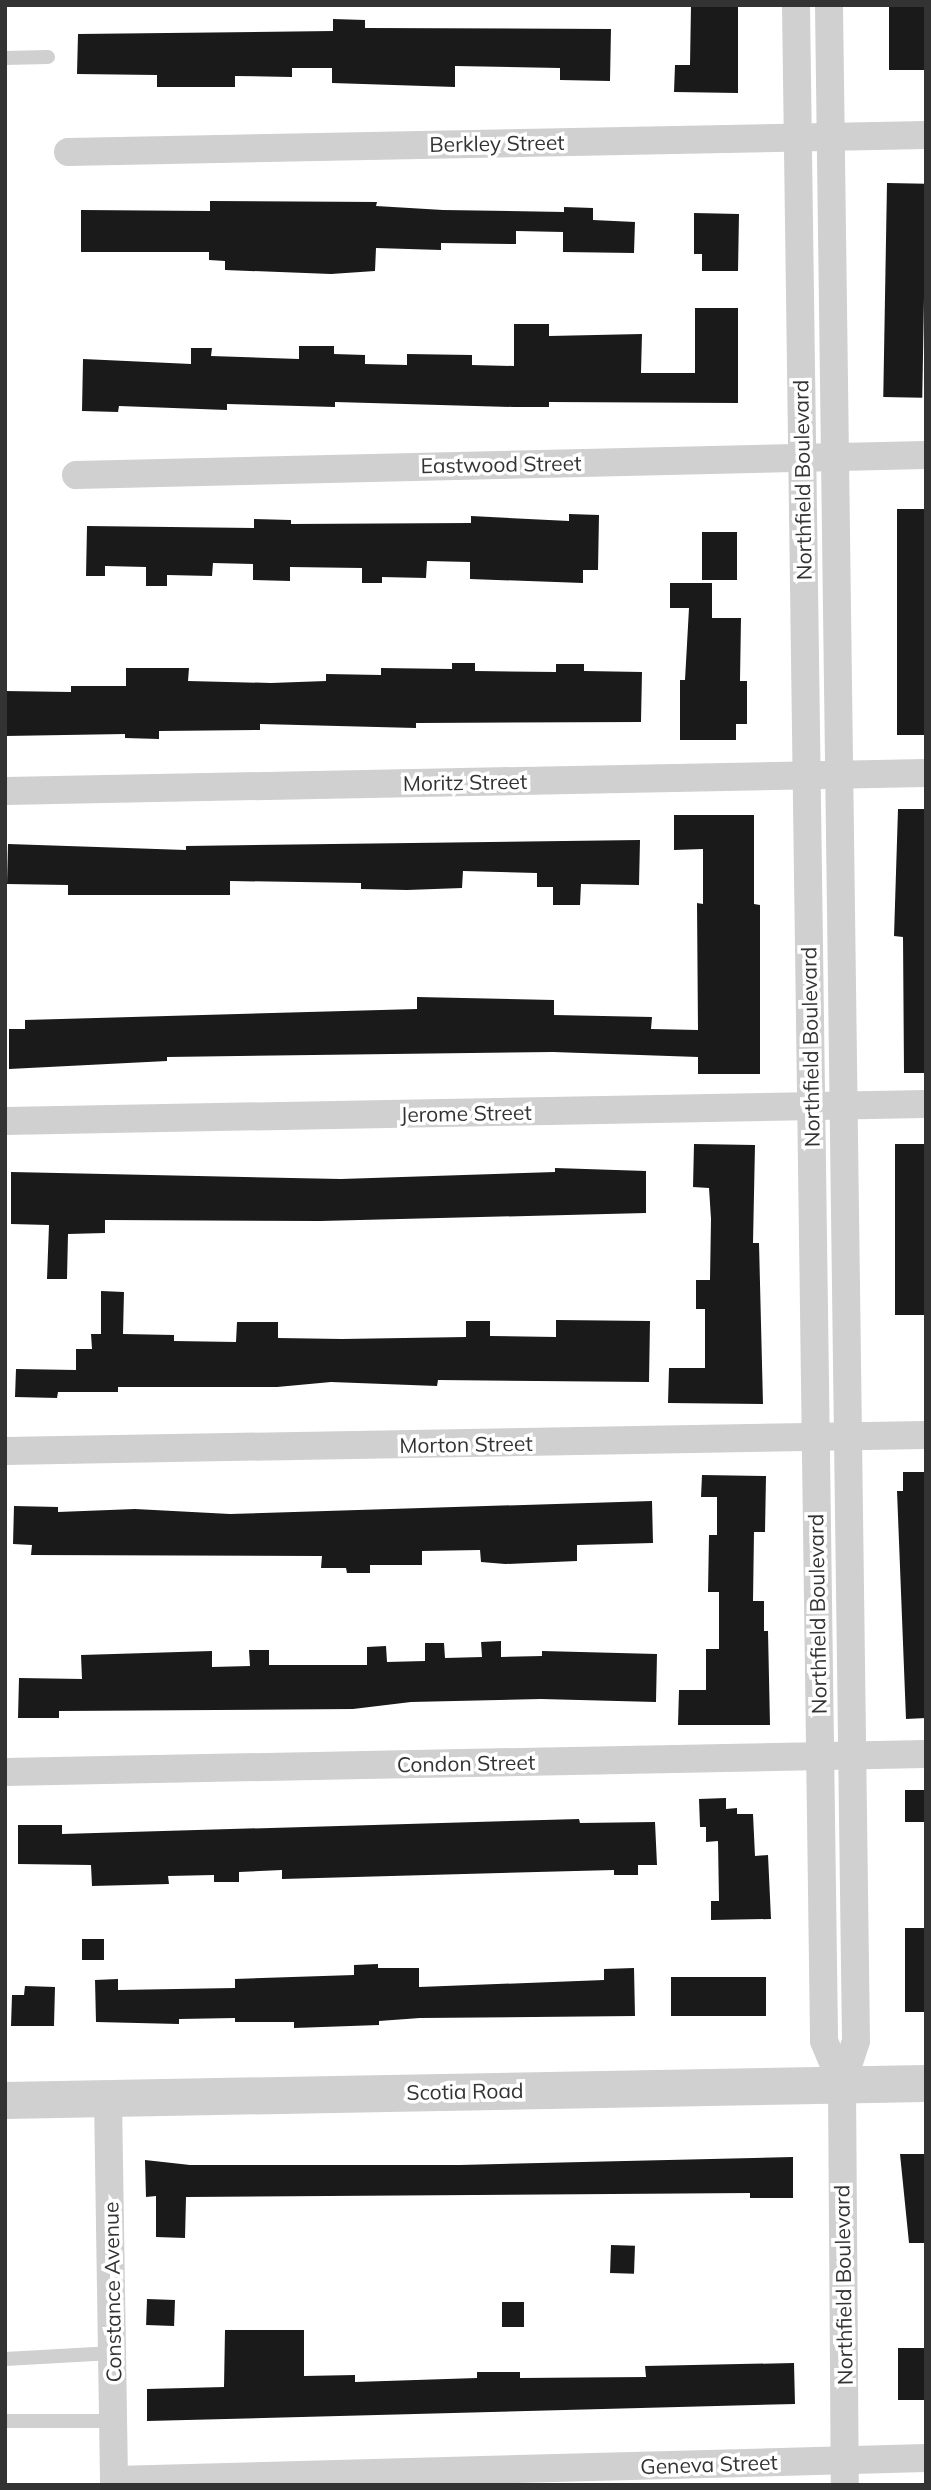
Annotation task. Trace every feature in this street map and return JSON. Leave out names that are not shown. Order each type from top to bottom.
[{"type":"street","name":"Northfield Boulevard","points":[[796,5],[824,2041],[842,2084]]},
{"type":"street","name":"Northfield Boulevard","points":[[829,5],[856,2041],[842,2084],[845,2473]]},
{"type":"street","name":"Berkley Street","points":[[68,152],[926,135]]},
{"type":"street","name":"Eastwood Street","points":[[76,475],[926,455]]},
{"type":"street","name":"Moritz Street","points":[[5,791],[926,773]]},
{"type":"street","name":"Jerome Street","points":[[5,1121],[926,1104]]},
{"type":"street","name":"Morton Street","points":[[5,1451],[926,1435]]},
{"type":"street","name":"Condon Street","points":[[5,1772],[926,1754]]},
{"type":"street","name":"Scotia Road","points":[[5,2101],[926,2083]]},
{"type":"street","name":"Constance Avenue","points":[[108,2098],[114,2482]]},
{"type":"street","name":"Geneva Street","points":[[114,2482],[845,2473],[926,2458]]},
{"type":"lane","points":[[5,58],[48,57]]},
{"type":"lane","points":[[5,2359],[113,2354]]},
{"type":"lane","points":[[5,2421],[114,2421]]},
{"type":"building","points":[[691,5],[738,5],[738,93],[674,92],[675,65],[690,65]]},
{"type":"building","points":[[889,5],[926,5],[926,70],[889,70]]},
{"type":"building","points":[[333,19],[365,20],[365,28],[611,29],[610,81],[560,80],[560,68],[455,66],[455,87],[332,83],[332,68],[292,68],[292,77],[235,76],[235,87],[157,87],[157,75],[77,74],[78,34],[333,31]]},
{"type":"building","points":[[887,183],[926,184],[922,398],[883,397]]},
{"type":"building","points":[[210,201],[377,202],[376,206],[443,210],[564,212],[564,207],[593,208],[593,220],[635,222],[634,253],[563,252],[563,232],[516,231],[516,244],[441,243],[441,250],[376,248],[375,271],[331,274],[225,270],[225,261],[209,260],[209,252],[81,252],[81,210],[210,211]]},
{"type":"building","points":[[694,213],[739,214],[738,271],[702,271],[702,254],[694,254]]},
{"type":"building","points":[[695,308],[738,308],[738,403],[549,402],[549,407],[514,407],[335,402],[335,407],[227,404],[227,410],[119,406],[118,412],[82,411],[83,359],[191,364],[191,348],[212,348],[211,356],[299,359],[299,346],[334,346],[334,354],[365,355],[365,364],[407,365],[407,354],[472,355],[472,365],[514,366],[514,324],[549,324],[549,336],[642,334],[641,373],[695,373]]},
{"type":"building","points":[[897,509],[926,509],[926,735],[897,735]]},
{"type":"building","points":[[569,514],[599,515],[598,570],[583,570],[583,583],[470,579],[470,562],[427,561],[426,578],[382,577],[382,583],[362,583],[362,568],[290,567],[290,581],[253,580],[253,564],[213,563],[212,576],[167,575],[167,586],[146,586],[146,567],[105,566],[105,576],[86,576],[87,526],[254,528],[254,519],[291,520],[291,524],[471,523],[471,516],[569,521]]},
{"type":"building","points":[[702,532],[737,532],[737,580],[702,580]]},
{"type":"building","points":[[670,583],[712,583],[712,618],[741,618],[740,681],[747,681],[747,724],[736,724],[736,740],[680,740],[680,680],[685,680],[689,608],[670,608]]},
{"type":"building","points":[[452,663],[475,663],[475,671],[556,672],[556,664],[584,664],[584,671],[642,672],[641,722],[416,723],[416,728],[260,724],[260,730],[159,731],[159,739],[125,738],[125,734],[5,736],[5,691],[71,692],[71,686],[126,686],[126,668],[189,668],[188,681],[271,683],[326,681],[326,674],[381,675],[381,668],[452,669]]},
{"type":"building","points":[[898,809],[926,809],[926,1073],[904,1073],[903,937],[894,936]]},
{"type":"building","points":[[674,815],[754,815],[754,904],[760,905],[760,1074],[698,1074],[698,1057],[553,1052],[167,1057],[167,1061],[9,1069],[9,1029],[25,1029],[25,1020],[417,1009],[417,997],[554,1000],[554,1015],[652,1017],[651,1029],[698,1030],[697,903],[703,904],[703,849],[674,850]]},
{"type":"building","points":[[640,840],[639,885],[581,884],[580,905],[553,905],[553,887],[537,887],[537,873],[463,871],[462,888],[407,890],[361,889],[361,883],[230,881],[230,895],[68,895],[68,885],[7,884],[8,844],[186,850],[186,846]]},
{"type":"building","points":[[694,1144],[755,1145],[753,1243],[759,1243],[763,1404],[668,1403],[669,1368],[705,1368],[705,1309],[696,1309],[696,1280],[710,1280],[711,1219],[709,1188],[693,1187]]},
{"type":"building","points":[[895,1144],[926,1144],[926,1315],[895,1315]]},
{"type":"building","points":[[555,1168],[646,1171],[646,1213],[320,1221],[105,1220],[105,1233],[68,1234],[67,1279],[47,1279],[49,1225],[11,1224],[11,1172],[341,1179],[555,1172]]},
{"type":"building","points":[[101,1291],[124,1292],[123,1334],[174,1335],[174,1341],[236,1342],[237,1322],[278,1322],[278,1338],[342,1339],[466,1337],[466,1321],[490,1321],[490,1336],[556,1337],[556,1320],[650,1321],[649,1382],[438,1380],[437,1386],[331,1382],[277,1387],[118,1387],[118,1392],[58,1392],[57,1398],[15,1397],[16,1369],[76,1370],[76,1349],[92,1349],[91,1334],[101,1334]]},
{"type":"building","points":[[903,1472],[926,1472],[926,1718],[906,1719],[897,1491],[903,1491]]},
{"type":"building","points":[[702,1475],[766,1476],[765,1532],[754,1532],[753,1601],[764,1601],[764,1631],[768,1631],[770,1725],[678,1725],[679,1690],[706,1690],[706,1649],[719,1649],[719,1592],[708,1592],[709,1535],[717,1535],[717,1497],[701,1497]]},
{"type":"building","points":[[652,1501],[653,1543],[577,1545],[577,1561],[505,1564],[481,1562],[480,1550],[422,1551],[422,1565],[370,1565],[370,1573],[347,1573],[346,1568],[321,1568],[322,1556],[31,1555],[32,1545],[13,1544],[14,1506],[58,1507],[58,1512],[135,1509],[230,1514]]},
{"type":"building","points":[[501,1641],[501,1657],[542,1656],[542,1651],[657,1654],[656,1702],[541,1699],[411,1702],[353,1709],[59,1711],[59,1718],[18,1718],[19,1678],[82,1679],[81,1655],[212,1651],[212,1667],[250,1666],[249,1650],[269,1650],[269,1665],[367,1665],[367,1647],[386,1646],[387,1662],[425,1661],[425,1643],[444,1643],[445,1658],[482,1657],[481,1642]]},
{"type":"building","points":[[905,1790],[926,1790],[926,1822],[905,1822]]},
{"type":"building","points":[[726,1798],[726,1809],[737,1808],[737,1814],[753,1814],[755,1856],[768,1855],[771,1919],[711,1920],[711,1901],[719,1901],[718,1841],[706,1842],[706,1827],[700,1827],[699,1799]]},
{"type":"building","points":[[579,1819],[580,1823],[655,1822],[657,1865],[638,1865],[638,1875],[614,1875],[614,1870],[282,1879],[282,1870],[239,1872],[239,1882],[214,1882],[214,1875],[168,1876],[169,1884],[92,1886],[91,1865],[18,1864],[18,1825],[62,1825],[62,1834]]},
{"type":"building","points":[[905,1928],[926,1928],[926,2012],[905,2012]]},
{"type":"building","points":[[82,1939],[104,1939],[104,1960],[82,1960]]},
{"type":"building","points":[[378,1964],[378,1968],[419,1968],[419,1987],[604,1980],[604,1969],[634,1968],[635,2016],[420,2018],[379,2021],[379,2025],[294,2028],[294,2022],[235,2022],[235,2018],[179,2019],[179,2024],[96,2022],[95,1980],[118,1979],[118,1990],[235,1988],[235,1979],[354,1975],[354,1965]]},
{"type":"building","points":[[671,1977],[766,1977],[766,2016],[671,2016]]},
{"type":"building","points":[[25,1986],[55,1987],[54,2026],[11,2026],[12,1995],[24,1995]]},
{"type":"building","points":[[900,2154],[926,2154],[926,2243],[909,2243]]},
{"type":"building","points":[[793,2157],[793,2198],[750,2198],[750,2193],[186,2197],[185,2238],[156,2237],[156,2196],[146,2197],[145,2160],[190,2165],[460,2165]]},
{"type":"building","points":[[611,2245],[635,2246],[634,2274],[610,2273]]},
{"type":"building","points":[[147,2299],[175,2300],[174,2326],[146,2325]]},
{"type":"building","points":[[502,2302],[524,2302],[524,2327],[502,2327]]},
{"type":"building","points":[[225,2330],[304,2330],[304,2376],[355,2375],[355,2382],[477,2378],[477,2372],[520,2372],[520,2378],[646,2377],[645,2366],[794,2363],[795,2404],[147,2421],[147,2389],[224,2387]]},
{"type":"building","points":[[898,2348],[926,2348],[926,2400],[898,2400]]}]
